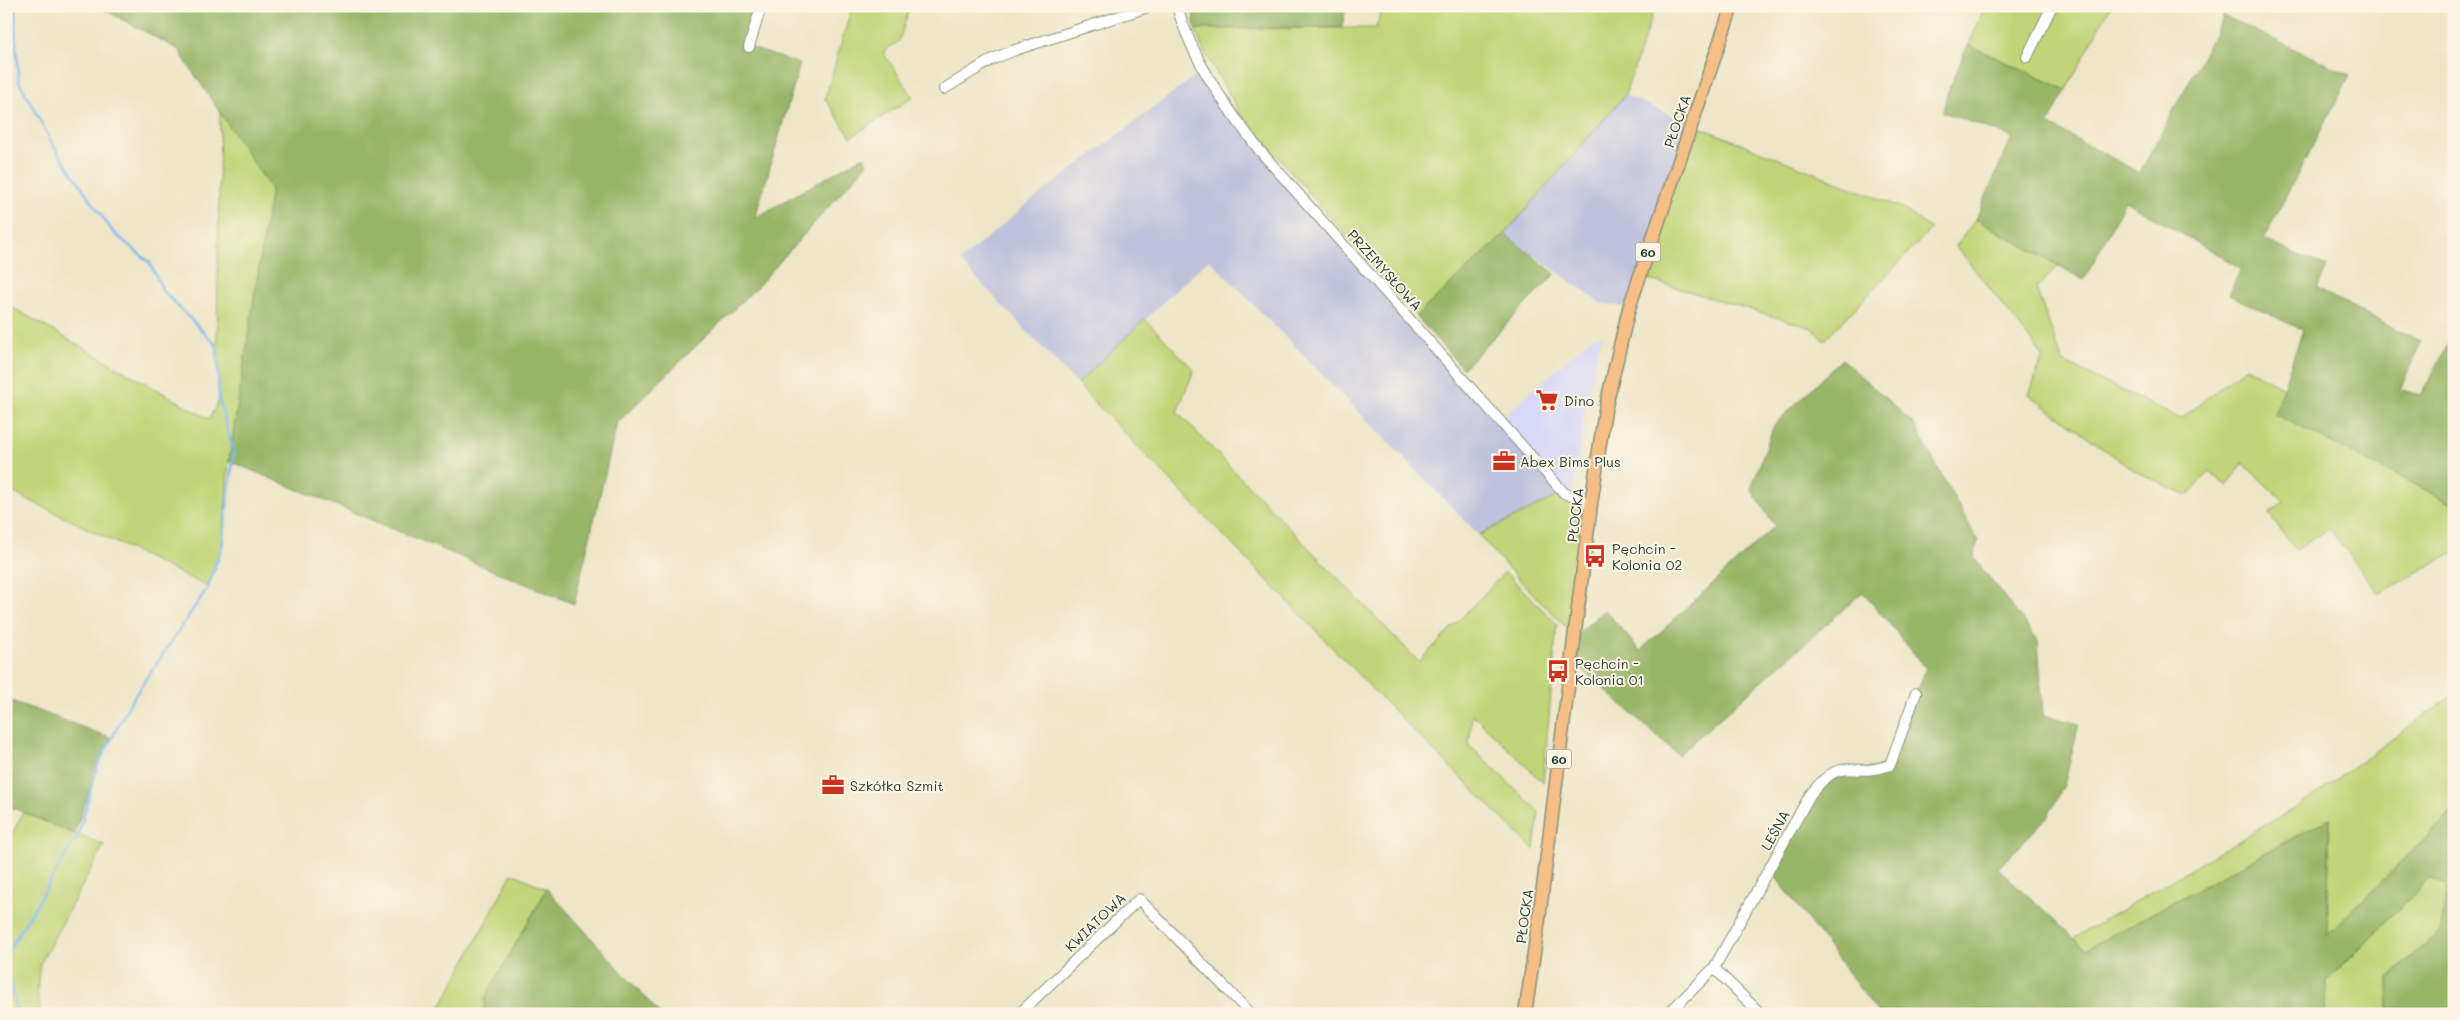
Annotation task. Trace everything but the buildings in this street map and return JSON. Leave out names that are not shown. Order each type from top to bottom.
[{"type":"main road","name":"PŁOCKA","points":[[1525,1014],[1540,910],[1591,504],[1605,410],[1629,308],[1732,6]]},
{"type":"street","points":[[749,46],[761,6]]},
{"type":"street","points":[[944,88],[993,59],[1015,50],[1152,6]]},
{"type":"street","name":"PRZEMYSŁOWA","points":[[1177,6],[1184,30],[1204,69],[1234,118],[1260,151],[1564,493],[1591,504]]},
{"type":"street","points":[[2027,57],[2052,6]]},
{"type":"street","name":"LEŚNA","points":[[1668,1014],[1714,968],[1810,795],[1822,778],[1836,770],[1879,769],[1890,765],[1916,693]]},
{"type":"street","name":"KWIATOWA","points":[[1019,1014],[1139,899],[1251,1014]]},
{"type":"street","points":[[1714,968],[1761,1014]]},
{"type":"shaded area","points":[[1204,69],[1234,118],[1564,493],[1479,535],[1209,259],[1077,384],[960,261],[1027,204]]},
{"type":"shaded area","points":[[1625,95],[1692,124],[1629,308],[1600,303],[1505,234]]},
{"type":"shaded area","points":[[1602,336],[1585,408],[1574,490],[1564,493],[1500,420],[1592,337]]},
{"type":"green space","points":[[97,6],[761,6],[749,47],[800,64],[755,218],[864,156],[867,164],[757,287],[617,423],[574,604],[229,461],[271,189],[181,54],[181,51]]},
{"type":"green space","points":[[852,6],[910,6],[899,41],[883,52],[913,97],[851,137],[825,99]]},
{"type":"green space","points":[[1192,6],[1346,6],[1342,27],[1195,29]]},
{"type":"green space","points":[[1383,6],[1655,6],[1625,95],[1505,234],[1416,316],[1240,113],[1203,50],[1195,29],[1376,28]]},
{"type":"green space","points":[[1985,6],[2111,6],[2066,90],[1969,45]]},
{"type":"green space","points":[[2224,16],[2350,75],[2263,240],[2327,267],[2317,289],[2421,342],[2400,389],[2421,395],[2454,333],[2454,504],[2274,414],[2303,330],[2229,295],[2241,268],[2125,201],[2084,280],[1976,219],[2012,137],[1943,112],[1947,94],[1968,45],[2066,90],[2048,124],[2140,173]]},
{"type":"green space","points":[[220,111],[271,189],[229,461],[222,545],[208,587],[6,489],[6,304],[209,419],[219,400],[217,346]]},
{"type":"green space","points":[[1692,124],[1902,208],[1931,229],[1824,341],[1812,328],[1640,277]]},
{"type":"green space","points":[[1976,219],[2059,266],[2036,288],[2063,362],[2181,419],[2246,367],[2283,388],[2275,414],[2454,504],[2454,552],[2379,594],[2329,528],[2296,550],[2269,514],[2284,502],[2243,463],[2227,486],[2209,471],[2187,496],[2135,471],[2029,395],[2043,356],[1956,246]]},
{"type":"green space","points":[[1505,234],[1555,274],[1463,369],[1416,316]]},
{"type":"green space","points":[[1145,319],[1194,370],[1177,412],[1419,662],[1505,572],[1557,624],[1543,782],[1472,714],[1469,745],[1539,812],[1534,850],[1383,700],[1077,384]]},
{"type":"green space","points":[[1842,359],[1913,423],[1978,541],[1974,558],[2038,640],[2043,715],[2079,724],[2064,785],[2048,816],[1998,868],[2086,949],[2330,818],[2327,935],[2454,813],[2454,1014],[2389,1014],[2388,978],[2441,931],[2447,885],[2429,879],[2326,981],[2325,1014],[1879,1014],[1769,868],[1822,778],[1890,765],[1926,668],[1863,592],[1678,755],[1572,660],[1575,636],[1605,610],[1640,651],[1775,526],[1751,489],[1774,425]]},
{"type":"green space","points":[[1564,493],[1591,504],[1575,636],[1508,568],[1479,535]]},
{"type":"green space","points":[[2454,694],[2454,813],[2451,813],[2327,935],[2330,818],[2086,949],[2074,938],[2313,797]]},
{"type":"green space","points":[[6,699],[112,738],[98,765],[74,834],[6,805]]},
{"type":"green space","points":[[23,812],[104,845],[40,964],[37,991],[41,1014],[6,1014],[6,847]]},
{"type":"green space","points":[[512,873],[547,889],[486,996],[483,1014],[437,1014]]},
{"type":"green space","points":[[2429,879],[2447,885],[2441,931],[2388,978],[2389,1014],[2325,1014],[2326,982]]},
{"type":"green space","points":[[547,889],[660,1014],[483,1014],[486,996]]},
{"type":"waterway","points":[[6,955],[78,835],[98,765],[130,703],[208,587],[222,547],[234,453],[219,400],[217,346],[163,291],[150,263],[113,232],[53,145],[19,81],[15,29],[16,6]]},
{"type":"waterway","points":[[6,962],[17,1014]]},
{"type":"place","name":"Dino","points":[[1547,400]]},
{"type":"place","name":"Abex Bims Plus","points":[[1504,461]]},
{"type":"place","name":"Pęchcin - Kolonia 02","points":[[1595,556]]},
{"type":"place","name":"Pęchcin - Kolonia 01","points":[[1558,671]]},
{"type":"place","name":"Szkółka Szmit","points":[[833,785]]}]
